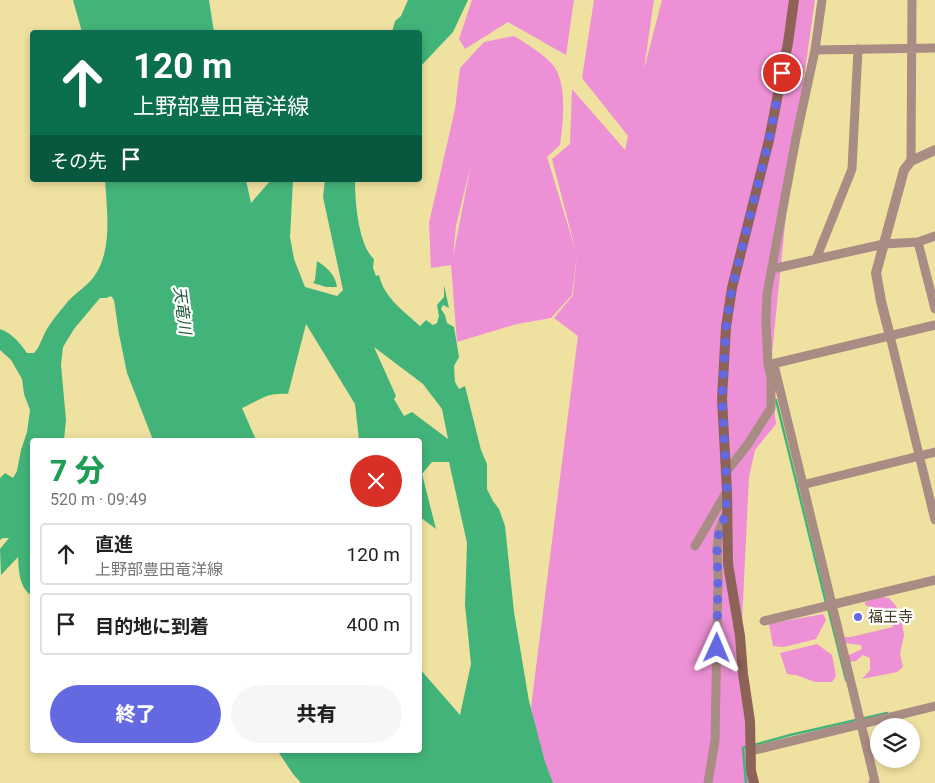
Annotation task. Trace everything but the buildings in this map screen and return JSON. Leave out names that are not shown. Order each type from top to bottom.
[{"type":"main road","points":[[754,783],[751,771],[750,721],[740,636],[728,564],[727,471],[722,399],[726,327],[732,288],[769,140],[788,43],[794,0]]},
{"type":"street","points":[[727,471],[748,444],[771,408],[771,365],[766,322],[767,294],[796,138],[815,50],[822,0]]},
{"type":"street","points":[[911,161],[912,0]]},
{"type":"street","points":[[815,50],[935,48]]},
{"type":"street","points":[[816,259],[852,169],[858,49]]},
{"type":"street","points":[[935,150],[911,161],[904,170],[876,273],[881,301],[935,520]]},
{"type":"street","points":[[772,270],[884,244],[918,242],[935,236]]},
{"type":"street","points":[[918,242],[935,309]]},
{"type":"street","points":[[771,365],[935,325]]},
{"type":"street","points":[[771,365],[875,782],[873,783]]},
{"type":"street","points":[[802,485],[935,452]]},
{"type":"street","points":[[695,546],[727,491]]},
{"type":"street","points":[[708,783],[714,740],[717,547],[719,530],[726,514]]},
{"type":"street","points":[[764,621],[935,580]]},
{"type":"street","points":[[751,751],[935,706]]},
{"type":"shaded area","points":[[472,0],[574,0],[566,55],[508,22],[465,49],[459,39]]},
{"type":"shaded area","points":[[594,0],[654,0],[644,69],[662,0],[815,0],[790,176],[770,373],[776,424],[755,450],[749,477],[741,643],[754,783],[544,783],[531,707],[578,336],[554,318],[573,295],[577,256],[572,295],[551,318],[517,324],[457,342],[451,265],[431,268],[429,223],[455,109],[460,68],[484,42],[514,36],[548,60],[557,72],[560,81],[563,103],[560,145],[547,157],[576,252],[552,159],[570,144],[572,89],[625,150],[628,136],[582,78]],"holes":[[[471,164],[453,257],[456,226]]]},
{"type":"shaded area","points":[[880,597],[889,598],[896,606],[901,618],[904,635],[900,654],[903,667],[897,672],[862,679],[870,670],[870,658],[863,655],[856,661],[848,662],[847,656],[862,649],[861,645],[845,643],[843,637],[851,637],[893,627],[892,612],[886,612],[865,605],[865,602]]},
{"type":"shaded area","points":[[823,614],[826,620],[816,639],[784,647],[773,646],[769,624]]},
{"type":"shaded area","points":[[817,644],[832,655],[836,676],[832,682],[815,682],[796,675],[787,674],[780,653]]},
{"type":"water","points":[[73,0],[209,0],[214,30],[81,30]]},
{"type":"water","points":[[408,0],[468,0],[453,32],[422,65],[422,30],[393,30],[395,21],[401,16]]},
{"type":"water","name":"天竜川","points":[[105,182],[246,182],[251,203],[269,182],[293,182],[290,237],[294,259],[305,287],[337,296],[343,290],[323,197],[325,182],[355,182],[358,222],[364,244],[374,259],[373,268],[376,276],[379,275],[385,291],[390,297],[420,326],[426,320],[433,325],[437,323],[439,316],[437,305],[444,297],[444,285],[449,308],[443,305],[441,309],[447,323],[454,327],[459,357],[454,366],[455,382],[459,389],[465,386],[481,450],[487,464],[487,489],[499,509],[505,526],[514,612],[529,701],[545,762],[553,783],[301,783],[279,753],[422,753],[422,671],[460,715],[471,664],[465,605],[467,543],[449,462],[432,462],[422,474],[422,438],[359,438],[355,404],[306,324],[288,394],[268,395],[242,408],[255,438],[152,438],[127,373],[114,300],[111,296],[100,298],[74,329],[63,347],[61,365],[66,420],[64,438],[30,438],[30,594],[22,584],[19,574],[18,557],[1,575],[0,549],[9,538],[0,540],[0,478],[5,473],[13,478],[17,471],[27,432],[30,410],[24,394],[22,379],[11,360],[0,350],[0,329],[9,333],[27,353],[34,353],[47,328],[56,316],[68,301],[93,278],[99,268],[106,244]],"holes":[[[374,347],[423,384],[442,409],[448,439],[412,412],[404,416],[394,399],[396,396]]]},
{"type":"water","points":[[317,261],[330,272],[335,279],[337,287],[326,287],[313,283]]},
{"type":"water","points":[[422,474],[436,529],[422,518]]},
{"type":"waterway","points":[[776,400],[826,603]]},
{"type":"waterway","points":[[828,608],[846,680]]},
{"type":"waterway","points":[[754,745],[887,713]]},
{"type":"waterway","points":[[746,783],[743,748],[749,746]]},
{"type":"place","name":"福王寺","points":[[858,617]]},
{"type":"route","points":[[717,648],[717,547],[719,530],[726,514],[727,491],[722,399],[726,327],[732,288],[769,140],[782,73]]}]
